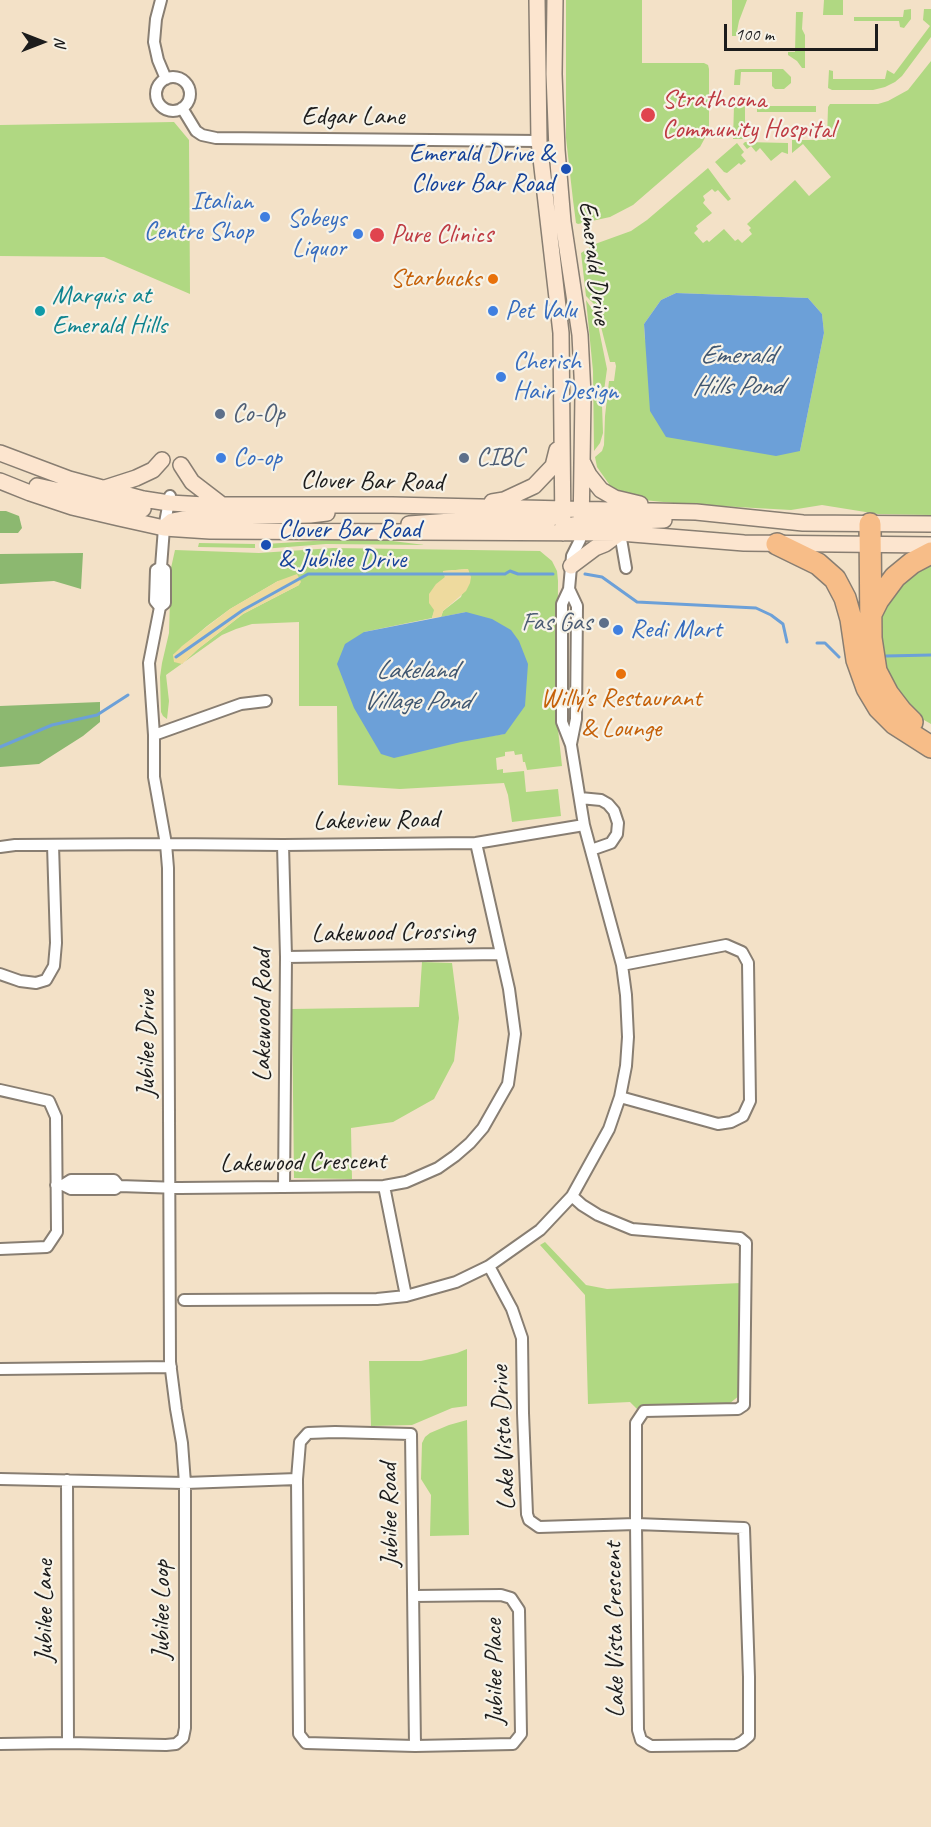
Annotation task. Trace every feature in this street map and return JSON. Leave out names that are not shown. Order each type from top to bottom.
[{"type":"highway","points":[[863,534],[871,644],[876,671],[888,694],[901,711],[912,722],[931,732]]},
{"type":"highway","points":[[863,534],[857,660],[867,688],[879,708],[895,724],[931,747]]},
{"type":"highway","points":[[777,544],[818,564],[835,579],[845,598],[856,646]]},
{"type":"highway","points":[[870,617],[878,600],[895,577],[912,563],[931,553]]},
{"type":"main road","name":"Emerald Drive","points":[[537,0],[539,141],[561,333],[561,435],[573,520]]},
{"type":"main road","name":"Emerald Drive","points":[[555,0],[554,74],[557,150],[563,222],[580,335],[583,395],[582,459],[573,520]]},
{"type":"main road","points":[[561,333],[572,408],[573,520]]},
{"type":"main road","points":[[469,507],[504,500],[534,486],[553,466],[561,435]]},
{"type":"main road","name":"Clover Bar Road","points":[[0,453],[69,479],[143,500],[222,505],[469,507],[573,520],[620,533],[777,544],[931,524]]},
{"type":"main road","points":[[582,459],[595,483],[601,490],[615,498],[631,503],[696,512]]},
{"type":"main road","points":[[105,488],[153,470],[162,460]]},
{"type":"main road","points":[[181,465],[192,482],[222,505]]},
{"type":"main road","points":[[0,479],[142,509],[156,508],[169,500]]},
{"type":"main road","name":"Clover Bar Road","points":[[0,479],[30,493],[72,507],[164,528],[210,531],[364,532],[696,512],[803,523],[931,545]]},
{"type":"main road","points":[[164,528],[172,521],[186,517],[310,515],[392,505]]},
{"type":"main road","points":[[572,561],[605,544],[620,533]]},
{"type":"street","points":[[161,0],[156,19],[154,42],[166,79]]},
{"type":"street","points":[[176,78],[186,84],[189,94],[182,108],[166,110],[158,103],[156,92],[161,82],[166,79],[176,78]]},
{"type":"street","name":"Edgar Lane","points":[[182,108],[196,131],[216,138],[539,141]]},
{"type":"street","points":[[164,528],[169,500]]},
{"type":"street","points":[[184,1300],[377,1299],[406,1296],[456,1282],[489,1266],[540,1230],[572,1196],[609,1130],[620,1096],[626,1066],[628,1037],[626,995],[622,965],[584,825],[571,745],[562,722],[562,604],[569,590],[573,520]]},
{"type":"street","points":[[572,561],[573,520]]},
{"type":"street","name":"Jubilee Drive","points":[[164,528],[161,567],[165,570],[165,603],[160,607],[149,663],[154,735],[154,777],[168,868],[171,1367],[182,1443],[185,1483]]},
{"type":"street","points":[[620,533],[626,568]]},
{"type":"street","points":[[569,590],[577,606],[576,719],[571,745]]},
{"type":"street","points":[[562,662],[576,661]]},
{"type":"street","points":[[154,735],[241,704],[266,701]]},
{"type":"street","points":[[580,798],[601,800],[608,804],[614,811],[618,823],[617,834],[611,843],[591,850]]},
{"type":"street","name":"Lakeview Road","points":[[0,847],[15,844],[476,843],[584,825]]},
{"type":"street","name":"Lakewood Crescent","points":[[60,1185],[71,1180],[114,1180],[119,1186],[170,1188],[384,1186],[406,1182],[438,1168],[470,1143],[483,1128],[507,1084],[515,1034],[509,989],[476,843]]},
{"type":"street","points":[[0,974],[20,981],[36,982],[46,980],[54,966],[56,943],[53,845]]},
{"type":"street","name":"Lakewood Road","points":[[283,845],[286,957],[284,1187]]},
{"type":"street","points":[[620,1096],[718,1124],[731,1122],[743,1116],[750,1101],[748,963],[742,952],[726,945],[622,965]]},
{"type":"street","name":"Lakewood Crossing","points":[[286,957],[501,954]]},
{"type":"street","points":[[0,1090],[49,1101],[56,1117],[60,1185],[57,1232],[47,1248],[0,1249]]},
{"type":"street","points":[[384,1186],[406,1296]]},
{"type":"street","points":[[572,1196],[598,1215],[632,1229],[740,1238],[746,1243],[744,1405],[738,1409],[644,1411],[636,1423],[636,1524]]},
{"type":"street","name":"Lake Vista Drive","points":[[489,1266],[512,1309],[522,1338],[523,1413],[529,1520],[539,1527],[636,1524]]},
{"type":"street","points":[[0,1369],[171,1367]]},
{"type":"street","name":"Jubilee Road","points":[[306,1743],[299,1734],[297,1479],[300,1442],[308,1433],[411,1434],[415,1746]]},
{"type":"street","points":[[0,1479],[185,1483],[297,1479]]},
{"type":"street","name":"Jubilee Lane","points":[[67,1480],[68,1743]]},
{"type":"street","name":"Jubilee Loop","points":[[0,1744],[166,1745],[176,1744],[183,1738],[185,1728],[185,1483]]},
{"type":"street","name":"Lake Vista Crescent","points":[[636,1524],[744,1528],[749,1736],[736,1745],[651,1746],[641,1740],[638,1730],[636,1524]]},
{"type":"street","name":"Jubilee Place","points":[[306,1743],[415,1746],[513,1744],[522,1734],[519,1610],[512,1598],[501,1595],[414,1596]]},
{"type":"green space","points":[[566,0],[642,0],[642,63],[704,63],[709,69],[709,128],[700,147],[633,205],[610,217],[578,224],[576,223],[566,138]]},
{"type":"green space","points":[[732,0],[747,0],[736,36],[732,36]]},
{"type":"green space","points":[[824,0],[843,0],[843,15],[823,15]]},
{"type":"green space","points":[[911,9],[911,19],[904,28],[900,27],[899,21],[854,21],[854,17],[903,17],[904,10]]},
{"type":"green space","points":[[924,9],[931,9],[931,37],[895,82],[873,90],[832,90],[828,88],[829,70],[833,71],[833,79],[885,79],[887,70],[894,74],[930,26],[923,20]]},
{"type":"green space","points":[[796,12],[803,12],[805,68],[802,68],[788,55],[788,52],[795,52]]},
{"type":"green space","points":[[931,61],[931,515],[878,514],[822,505],[791,510],[683,504],[624,498],[607,487],[609,484],[597,467],[595,457],[602,451],[604,445],[609,381],[614,381],[616,366],[615,362],[610,362],[594,304],[586,296],[581,253],[595,244],[631,231],[708,168],[731,199],[728,201],[718,190],[715,192],[712,189],[703,196],[705,200],[703,203],[712,213],[696,226],[698,229],[694,233],[703,243],[707,240],[709,242],[724,229],[735,241],[738,239],[742,243],[752,234],[747,224],[795,180],[809,196],[831,177],[803,144],[792,153],[792,140],[827,140],[830,104],[878,104],[908,90]],"holes":[[[676,293],[808,298],[822,314],[824,333],[800,451],[645,340],[644,324],[661,300]]]},
{"type":"green space","points":[[783,69],[791,77],[791,83],[784,89],[775,89],[772,86],[772,72],[741,72],[740,85],[734,85],[735,70]]},
{"type":"green space","points":[[734,106],[745,106],[745,139],[733,139]]},
{"type":"green space","points":[[757,106],[816,106],[816,112],[757,112]]},
{"type":"green space","points":[[174,122],[189,140],[190,294],[104,257],[0,256],[0,125]]},
{"type":"green space","points":[[745,142],[788,143],[788,154],[782,152],[771,161],[760,148],[756,152],[751,146],[747,149],[743,144]]},
{"type":"green space","points":[[737,143],[744,152],[741,155],[746,161],[741,165],[739,163],[727,173],[724,172],[715,162]]},
{"type":"green space","points":[[586,300],[596,315],[607,369],[602,405],[603,433],[594,451],[593,371]]},
{"type":"green space","points":[[0,511],[19,516],[22,528],[18,533],[0,533]]},
{"type":"green space","points":[[330,540],[384,540],[425,545],[326,544],[262,549],[265,544]]},
{"type":"green space","points":[[199,543],[255,544],[255,548],[198,547]]},
{"type":"green space","points":[[333,548],[540,551],[552,561],[557,571],[558,581],[557,720],[562,766],[527,770],[522,754],[515,755],[514,751],[505,752],[505,756],[496,758],[497,770],[503,769],[503,773],[524,771],[526,792],[558,789],[561,816],[512,822],[504,783],[400,789],[338,785],[337,706],[299,706],[299,622],[252,624],[236,629],[222,635],[184,662],[243,614],[299,585],[278,581],[230,609],[173,655],[182,664],[166,675],[169,701],[167,719],[163,716],[160,677],[169,633],[171,568],[175,550],[259,553]],"holes":[[[468,569],[469,575],[461,597],[443,611],[441,617],[466,612],[504,734],[381,753],[371,735],[364,632],[432,618],[445,577],[443,571]]]},
{"type":"green space","points":[[83,553],[81,589],[54,581],[0,584],[0,554]]},
{"type":"green space","points":[[931,562],[931,724],[905,709],[881,663],[881,619],[893,591],[906,576]]},
{"type":"green space","points":[[100,702],[100,722],[83,736],[39,764],[0,767],[0,706]]},
{"type":"green space","points":[[422,962],[452,963],[459,1018],[454,1061],[434,1099],[393,1122],[351,1128],[352,1179],[294,1178],[292,1009],[419,1007]]},
{"type":"green space","points":[[545,1242],[586,1285],[607,1289],[741,1283],[740,1395],[729,1404],[644,1406],[637,1409],[630,1402],[588,1404],[585,1295],[540,1245]]},
{"type":"green space","points":[[467,1349],[467,1406],[452,1408],[412,1425],[371,1426],[369,1361],[421,1361]]},
{"type":"green space","points":[[467,1420],[469,1535],[430,1536],[431,1495],[421,1479],[422,1443],[430,1433]]},
{"type":"sand","points":[[468,569],[471,577],[466,591],[443,611],[441,617],[432,618],[434,610],[429,603],[429,594],[445,577],[443,571]]},
{"type":"sand","points":[[297,574],[301,582],[299,585],[243,614],[182,664],[174,662],[173,655],[182,646],[230,609],[278,581]]},
{"type":"water","name":"Emerald Hills Pond","points":[[676,293],[808,298],[822,314],[824,333],[800,451],[776,456],[666,437],[650,411],[644,324],[661,300]]},
{"type":"water","name":"Lakeland Village Pond","points":[[466,612],[492,619],[511,630],[519,641],[528,664],[525,706],[505,734],[394,758],[381,754],[354,708],[337,664],[345,644],[364,632]]},
{"type":"waterway","points":[[176,657],[243,610],[308,574],[505,574],[510,571],[518,574],[553,574]]},
{"type":"waterway","points":[[585,574],[602,577],[637,602],[756,608],[783,624],[787,642]]},
{"type":"waterway","points":[[817,643],[825,643],[839,657]]},
{"type":"waterway","points":[[886,656],[931,655]]},
{"type":"waterway","points":[[0,747],[52,725],[97,715],[128,695]]},
{"type":"place","name":"Strathcona Community Hospital","points":[[648,115]]},
{"type":"place","name":"Emerald Drive & Clover Bar Road","points":[[566,169]]},
{"type":"place","name":"Italian Centre Shop","points":[[265,217]]},
{"type":"place","name":"Sobeys Liquor","points":[[358,234]]},
{"type":"place","name":"Pure Clinics","points":[[377,235]]},
{"type":"place","name":"Starbucks","points":[[493,279]]},
{"type":"place","name":"Marquis at Emerald Hills","points":[[40,311]]},
{"type":"place","name":"Pet Valu","points":[[493,311]]},
{"type":"place","name":"Cherish Hair Design","points":[[501,377]]},
{"type":"place","name":"Co-Op","points":[[220,414]]},
{"type":"place","name":"Co-op","points":[[221,458]]},
{"type":"place","name":"CIBC","points":[[464,458]]},
{"type":"place","name":"Clover Bar Road & Jubilee Drive","points":[[266,545]]},
{"type":"place","name":"Fas Gas","points":[[604,623]]},
{"type":"place","name":"Redi Mart","points":[[618,630]]},
{"type":"place","name":"Willy's Restaurant & Lounge","points":[[621,674]]}]
